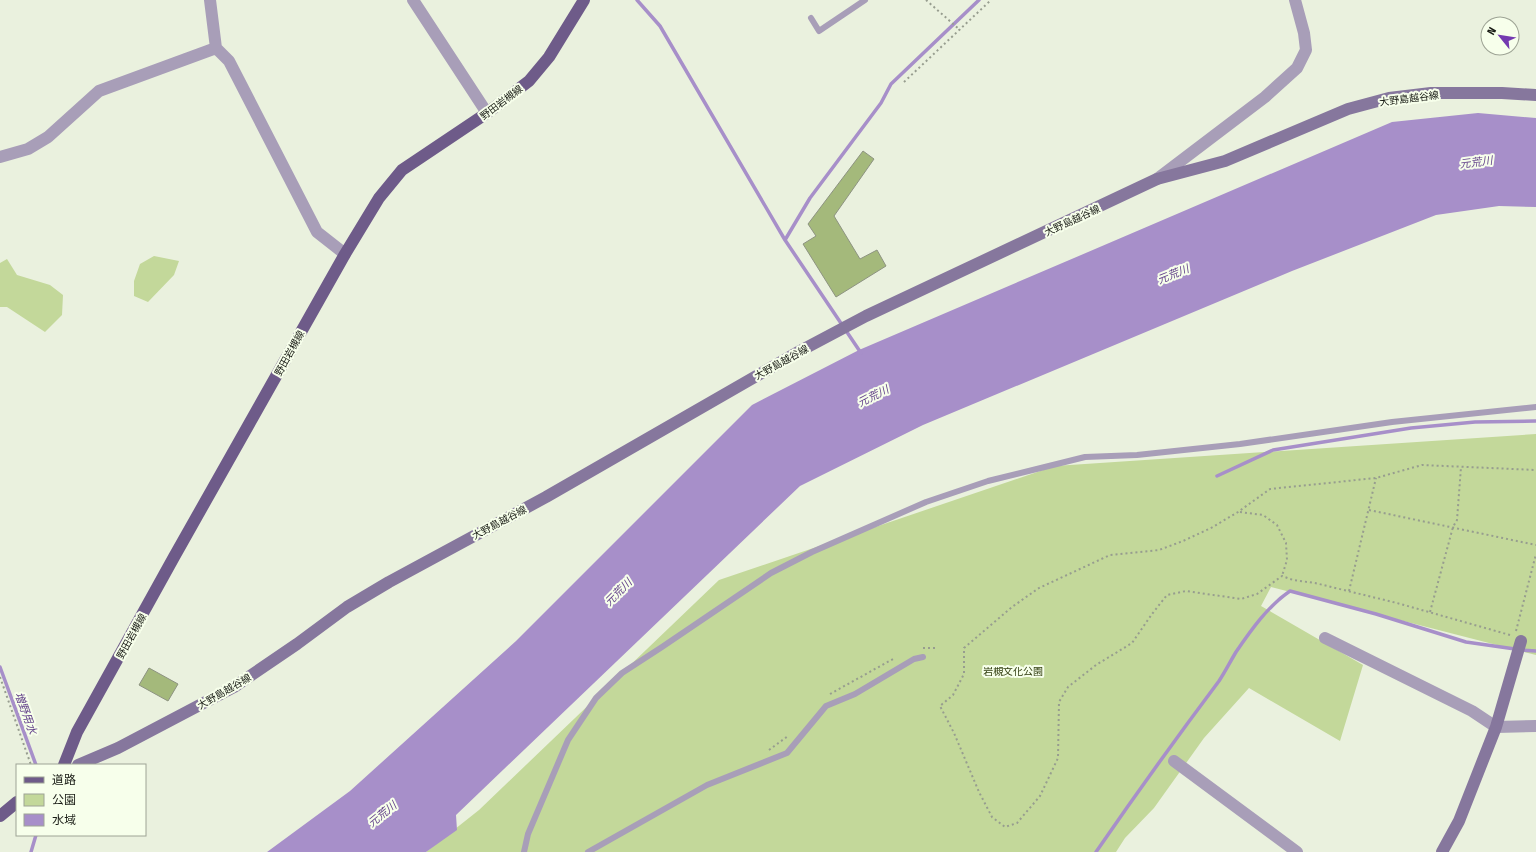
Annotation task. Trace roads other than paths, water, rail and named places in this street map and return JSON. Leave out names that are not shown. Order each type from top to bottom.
[{"type":"main road","name":"野田岩槻線","points":[[64,764],[77,732],[174,557],[345,254],[379,198],[402,170],[487,113],[529,81],[549,57],[584,0]]},
{"type":"main road","name":"大野島越谷線","points":[[80,764],[118,748],[234,687],[348,607],[389,582],[546,497],[800,351],[866,316],[1157,179],[1225,161],[1348,109],[1389,98],[1431,93],[1502,93],[1536,95]]},
{"type":"main road","points":[[1442,852],[1458,821],[1496,727],[1521,641]]},
{"type":"main road","points":[[0,816],[16,803]]},
{"type":"street","points":[[210,0],[216,48],[229,61],[317,232],[345,254]]},
{"type":"street","points":[[413,0],[487,113]]},
{"type":"street","points":[[1157,179],[1265,97],[1297,68],[1306,50],[1304,33],[1295,0]]},
{"type":"street","points":[[0,157],[28,149],[48,137],[99,91],[216,48]]},
{"type":"street","points":[[1325,638],[1472,711],[1496,727],[1536,726]]},
{"type":"street","points":[[1174,761],[1297,852]]},
{"type":"lane","points":[[811,18],[819,32],[864,0]]},
{"type":"lane","points":[[524,852],[528,834],[568,740],[596,698],[622,672],[662,647],[771,573],[812,552],[926,502],[988,481],[1085,457],[1144,455],[1240,444],[1392,422],[1536,407]]},
{"type":"lane","points":[[588,852],[707,785],[787,753],[826,706],[855,694],[914,659],[923,657]]},
{"type":"water","name":"元荒川","points":[[1478,113],[1536,118],[1536,207],[1499,206],[1436,215],[1292,271],[923,425],[800,486],[456,815],[457,830],[426,852],[267,852],[350,791],[516,641],[752,405],[859,350],[1392,122]]},
{"type":"waterway","points":[[637,0],[660,26],[785,240],[861,353]]},
{"type":"waterway","points":[[785,240],[810,198],[881,103],[891,84],[979,0]]},
{"type":"waterway","points":[[1217,476],[1273,450],[1411,428],[1475,422],[1536,421]]},
{"type":"waterway","points":[[1096,852],[1219,681],[1248,635],[1267,611],[1290,591],[1376,614],[1466,642],[1515,649]]},
{"type":"waterway","points":[[1522,650],[1536,651]]},
{"type":"waterway","name":"増野用水","points":[[0,667],[36,764]]},
{"type":"waterway","name":"増野用水","points":[[31,852],[36,836]]},
{"type":"park label","name":"岩槻文化公園","points":[[1013,671]]}]
